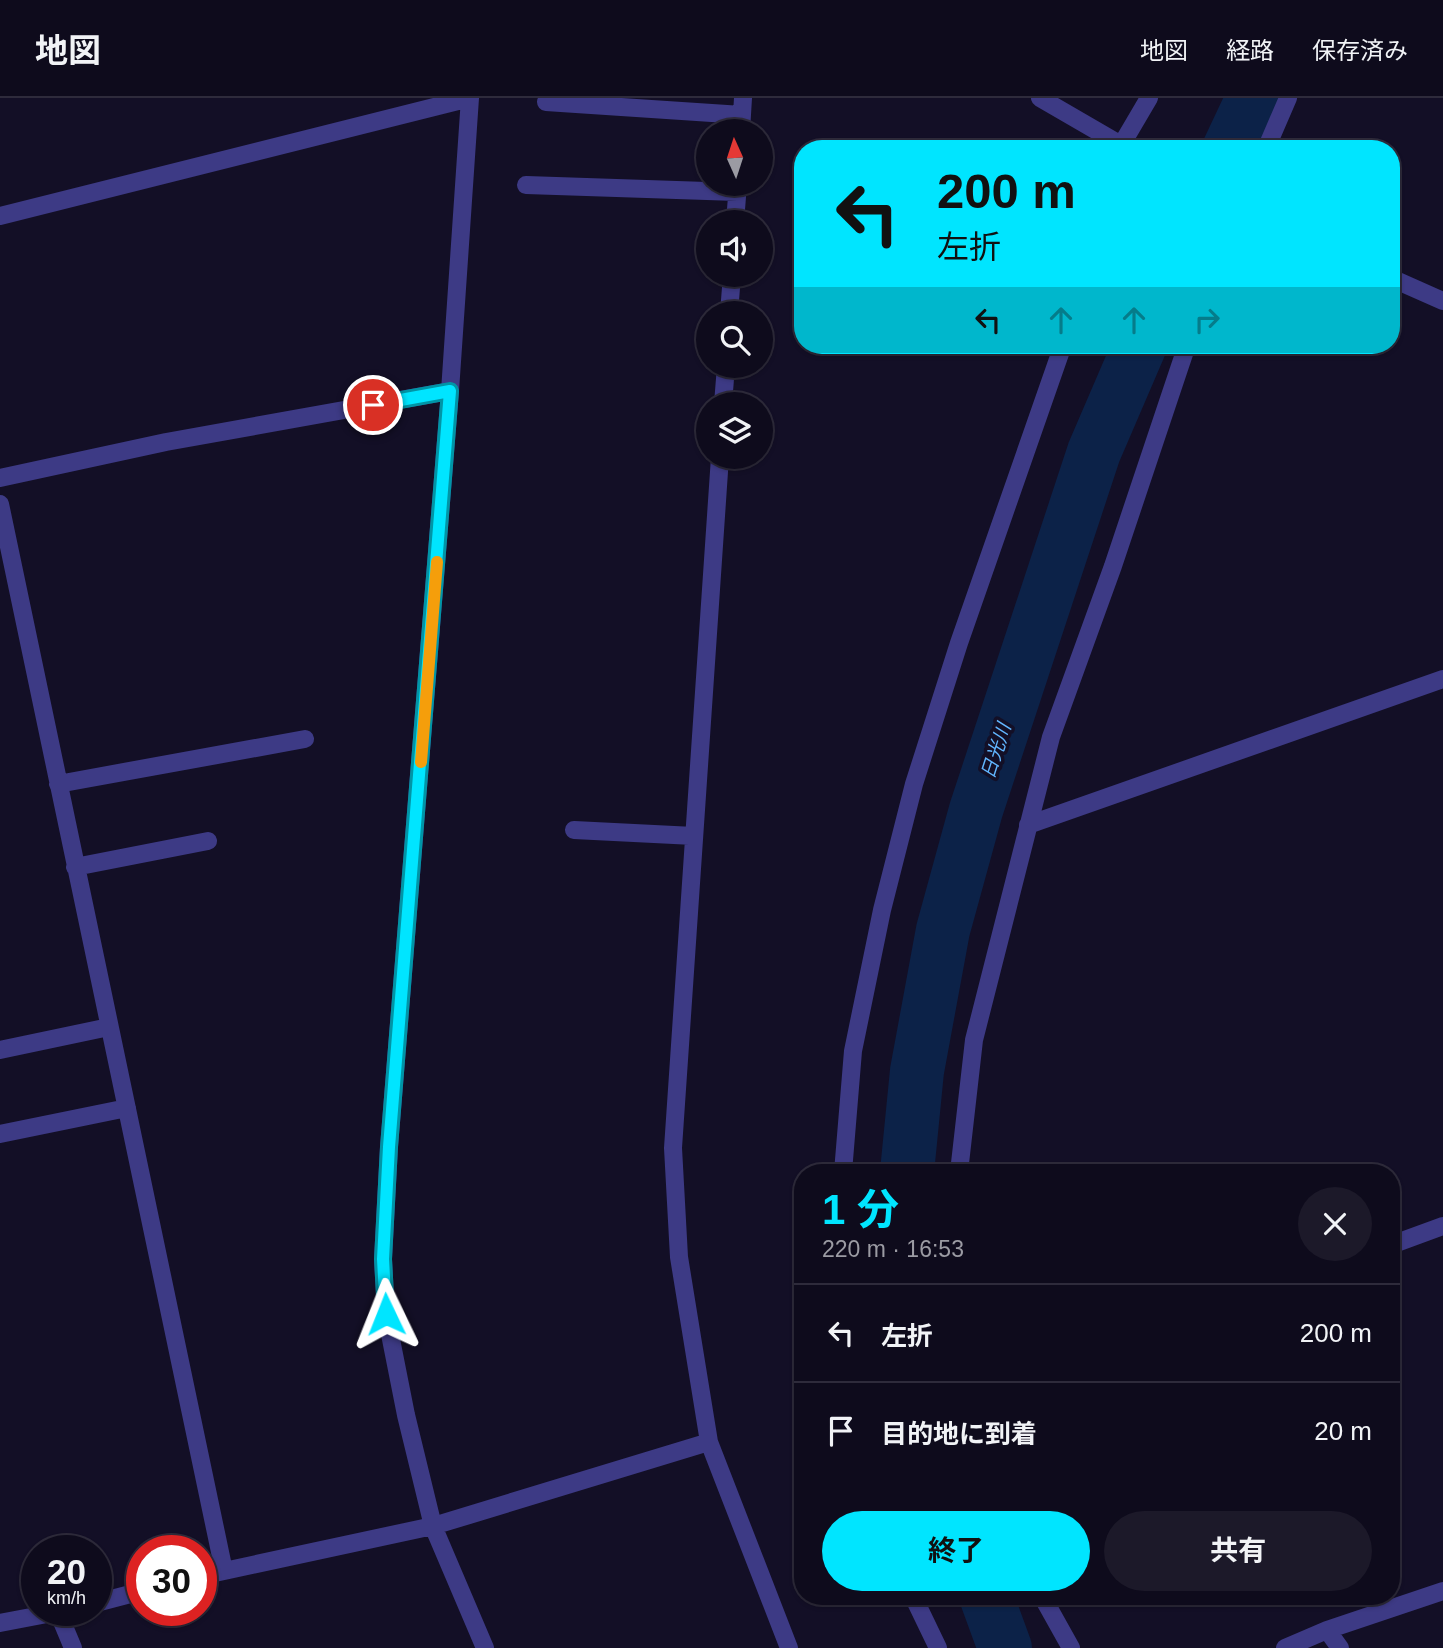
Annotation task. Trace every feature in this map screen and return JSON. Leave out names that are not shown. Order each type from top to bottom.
[{"type":"street","points":[[0,216],[470,98],[450,391],[390,1133],[383,1259],[386,1314],[406,1415],[433,1526],[485,1648]]},
{"type":"street","points":[[1040,98],[1110,140]]},
{"type":"street","points":[[1126,140],[1149,98]]},
{"type":"street","points":[[1269,140],[1288,98]]},
{"type":"street","points":[[546,102],[742,115]]},
{"type":"street","points":[[526,185],[696,187]]},
{"type":"street","points":[[1400,282],[1443,300]]},
{"type":"street","points":[[844,1164],[853,1051],[882,910],[914,784],[959,643],[1060,354]]},
{"type":"street","points":[[960,1164],[974,1040],[1051,737],[1113,566],[1183,354]]},
{"type":"street","points":[[0,478],[166,442],[450,391]]},
{"type":"street","points":[[719,469],[673,1148],[679,1257],[709,1442],[789,1648]]},
{"type":"street","points":[[0,505],[224,1571]]},
{"type":"street","points":[[1028,825],[1443,680]]},
{"type":"street","points":[[58,784],[305,739]]},
{"type":"street","points":[[574,830],[694,836]]},
{"type":"street","points":[[75,867],[208,841]]},
{"type":"street","points":[[0,1050],[109,1027]]},
{"type":"street","points":[[0,1134],[127,1108]]},
{"type":"street","points":[[1400,1242],[1443,1226]]},
{"type":"street","points":[[217,1573],[433,1526],[709,1442]]},
{"type":"street","points":[[1285,1648],[1327,1630],[1443,1591]]},
{"type":"street","points":[[917,1605],[938,1648]]},
{"type":"street","points":[[1047,1605],[1072,1648]]},
{"type":"street","points":[[0,1623],[21,1619]]},
{"type":"street","points":[[67,1626],[73,1648]]},
{"type":"street","points":[[1327,1630],[1340,1648]]},
{"type":"waterway","name":"日光川","points":[[1233,140],[1253,98]]},
{"type":"waterway","name":"日光川","points":[[908,1164],[917,1071],[943,930],[976,810],[1094,452],[1136,354]]},
{"type":"waterway","name":"日光川","points":[[989,1605],[1005,1648]]},
{"type":"slow traffic","points":[[421,762],[437,562]]},
{"type":"route","points":[[373,405],[450,391],[389,1147],[383,1259],[386,1314]]}]
